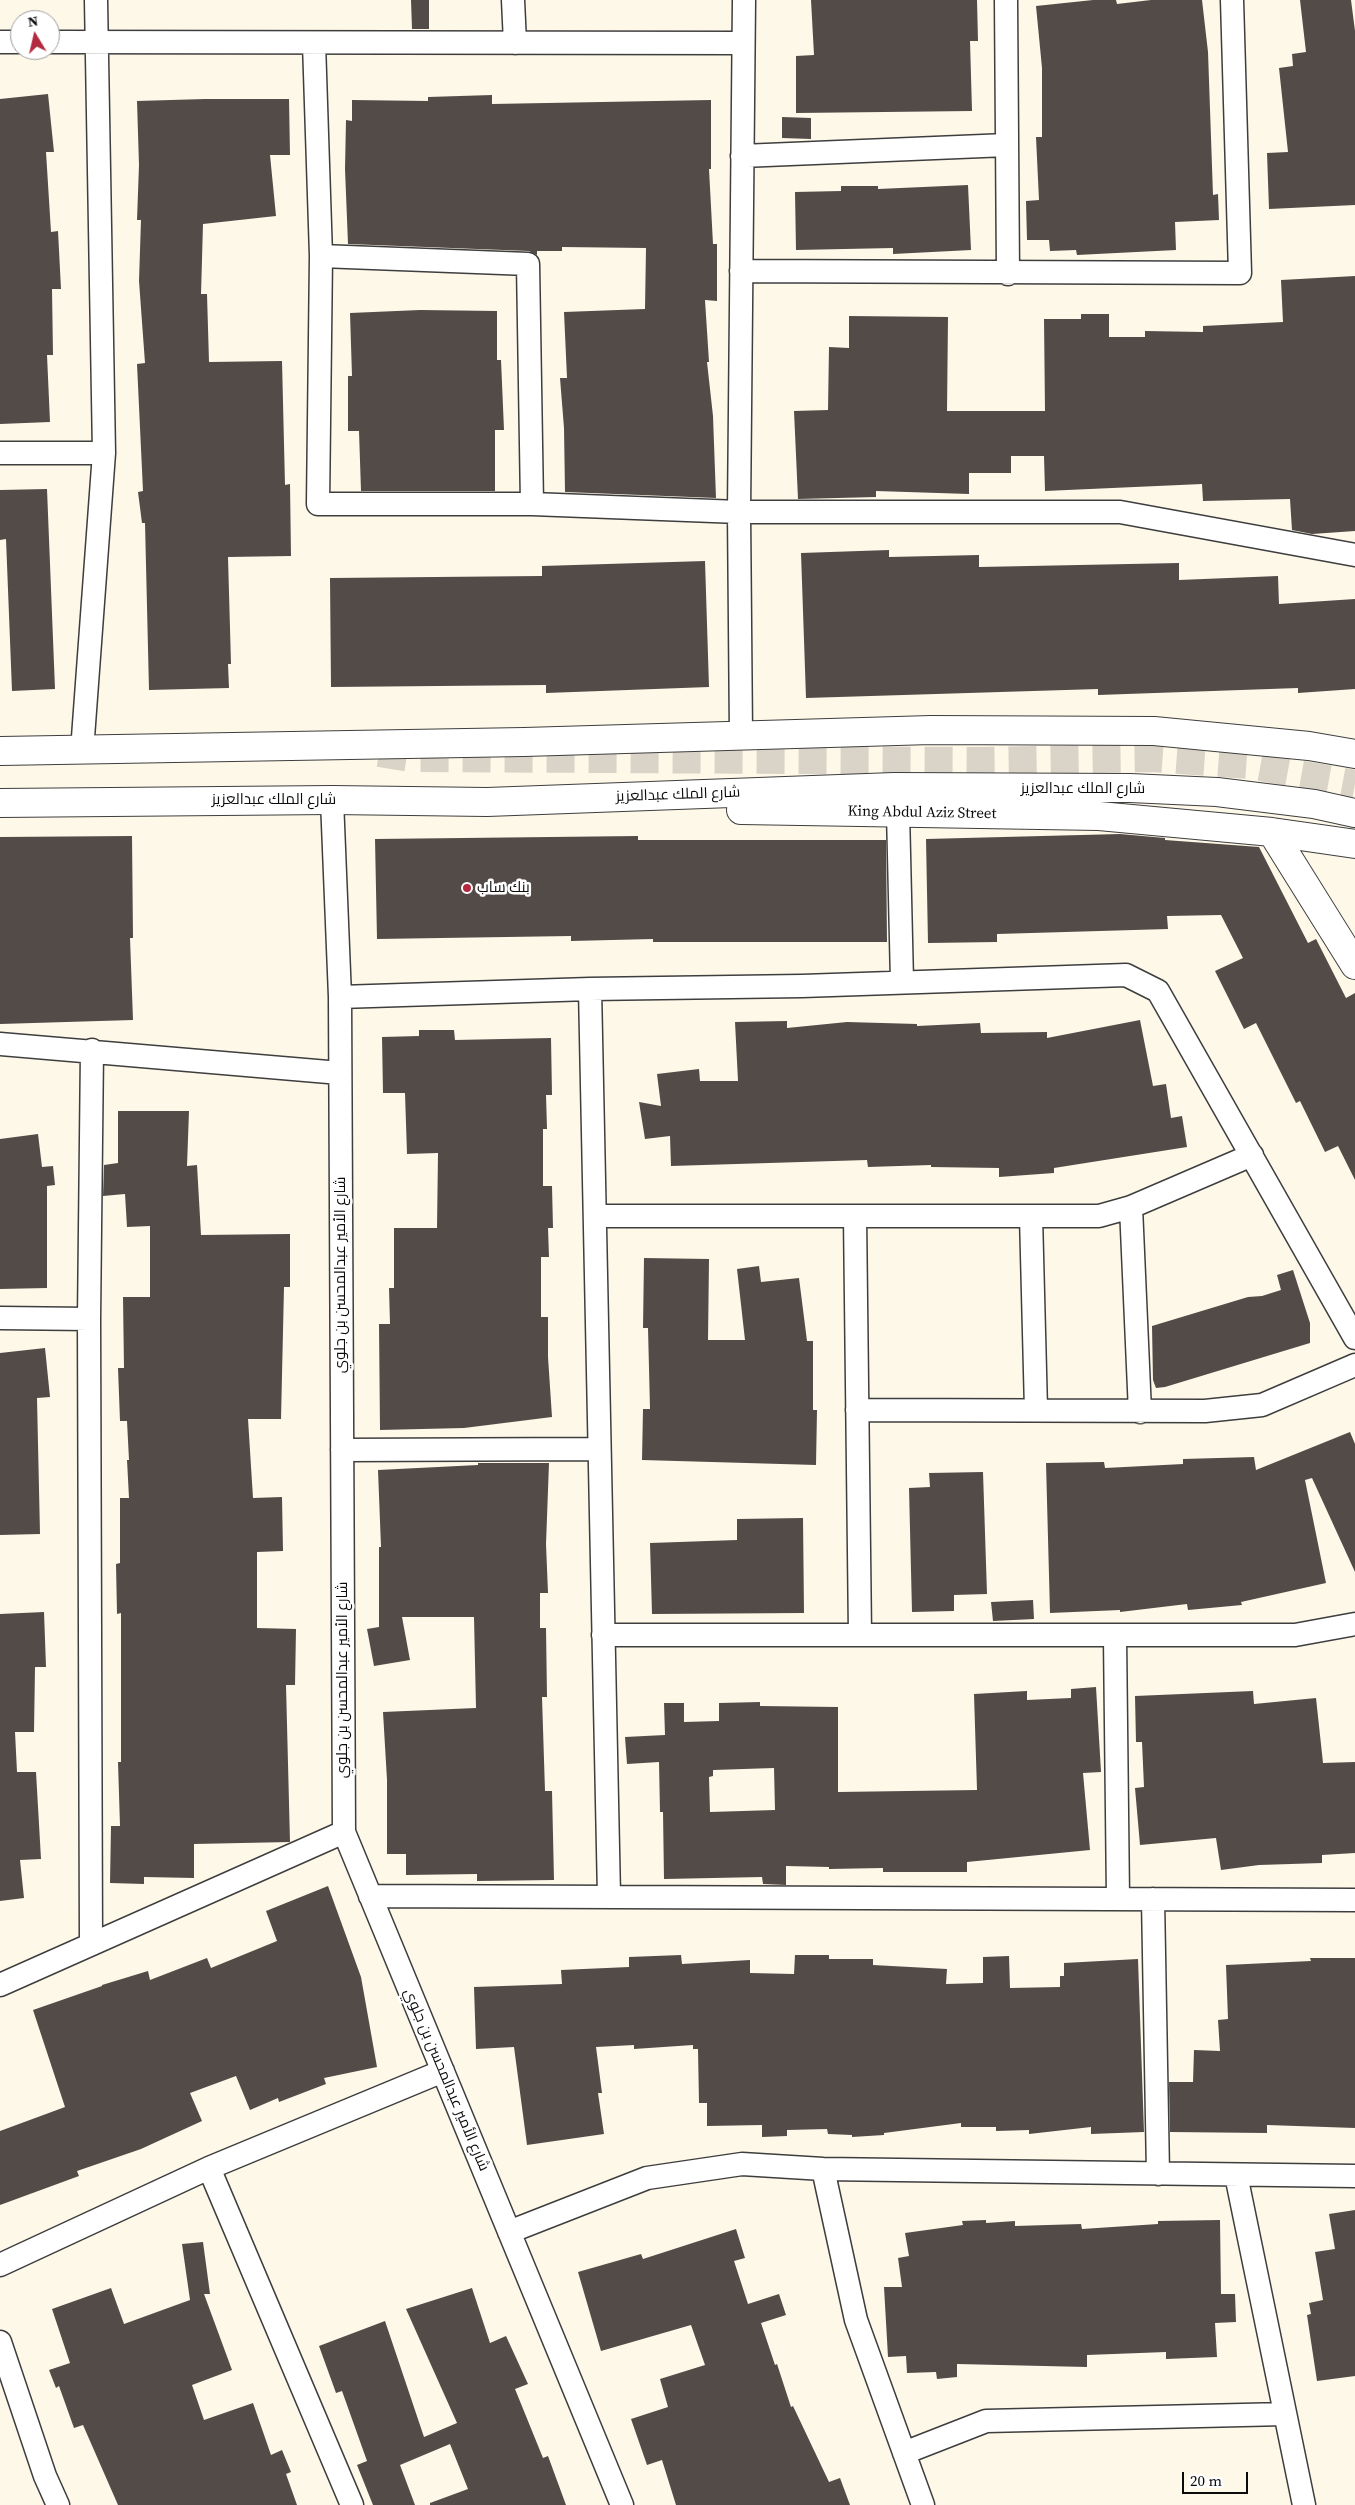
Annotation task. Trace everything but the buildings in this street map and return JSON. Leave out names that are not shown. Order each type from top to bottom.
[{"type":"street","points":[[82,751],[104,453],[96,0]]},
{"type":"street","points":[[513,0],[514,43]]},
{"type":"street","points":[[740,736],[741,271],[744,0]]},
{"type":"street","points":[[1006,0],[1008,274]]},
{"type":"street","points":[[741,271],[1240,274],[1232,0]]},
{"type":"street","points":[[60,42],[743,43]]},
{"type":"street","points":[[314,42],[321,256],[318,504],[532,504],[740,512],[1120,512],[1355,555]]},
{"type":"street","points":[[742,156],[1007,145]]},
{"type":"street","points":[[321,256],[528,264],[532,504]]},
{"type":"street","points":[[0,453],[104,453]]},
{"type":"street","points":[[0,751],[82,751],[931,730],[1154,731],[1309,746],[1355,754]]},
{"type":"street","name":"شارع الملك عبدالعزيز","points":[[0,803],[332,800],[487,802],[894,787],[1130,788],[1217,792],[1314,804],[1355,813]]},
{"type":"street","name":"شارع الأمير عبدالمحسن بن جلوي","points":[[332,800],[340,997],[344,1832],[622,2505]]},
{"type":"street","name":"King Abdul Aziz Street","points":[[487,802],[634,809],[1099,816],[1272,832],[1355,844]]},
{"type":"street","points":[[898,812],[902,982]]},
{"type":"street","points":[[1272,832],[1353,961]]},
{"type":"street","points":[[1353,961],[1351,932],[1355,923]]},
{"type":"street","points":[[340,997],[1126,976],[1158,991],[1355,1338]]},
{"type":"street","points":[[590,989],[608,1896]]},
{"type":"street","points":[[0,1044],[92,1050],[340,1073]]},
{"type":"street","points":[[91,1944],[89,1319],[92,1050]]},
{"type":"street","points":[[594,1216],[1099,1216],[1131,1207],[1252,1155]]},
{"type":"street","points":[[1131,1207],[1140,1412]]},
{"type":"street","points":[[855,1216],[860,1635]]},
{"type":"street","points":[[1031,1216],[1036,1410]]},
{"type":"street","points":[[0,1318],[89,1319]]},
{"type":"street","points":[[858,1410],[1140,1412],[1206,1410],[1262,1405],[1355,1365]]},
{"type":"street","points":[[342,1450],[600,1449]]},
{"type":"street","points":[[603,1635],[1115,1637],[1295,1635],[1355,1624]]},
{"type":"street","points":[[1115,1637],[1118,1899]]},
{"type":"street","points":[[0,1985],[344,1832]]},
{"type":"street","points":[[370,1896],[1355,1900]]},
{"type":"street","points":[[1153,1899],[1158,2174]]},
{"type":"street","points":[[0,2265],[209,2168],[442,2071]]},
{"type":"street","points":[[509,2232],[647,2178],[742,2164],[823,2169],[1355,2176]]},
{"type":"street","points":[[209,2168],[352,2505]]},
{"type":"street","points":[[823,2169],[856,2320],[923,2505]]},
{"type":"street","points":[[1236,2174],[1304,2505]]},
{"type":"street","points":[[0,2342],[45,2476],[58,2505]]},
{"type":"street","points":[[904,2453],[986,2421],[1286,2414]]},
{"type":"tunnel","points":[[379,753],[411,758],[978,761],[1153,758],[1249,765],[1355,784]]},
{"type":"place","name":"بنك ساب","points":[[467,888]]}]
